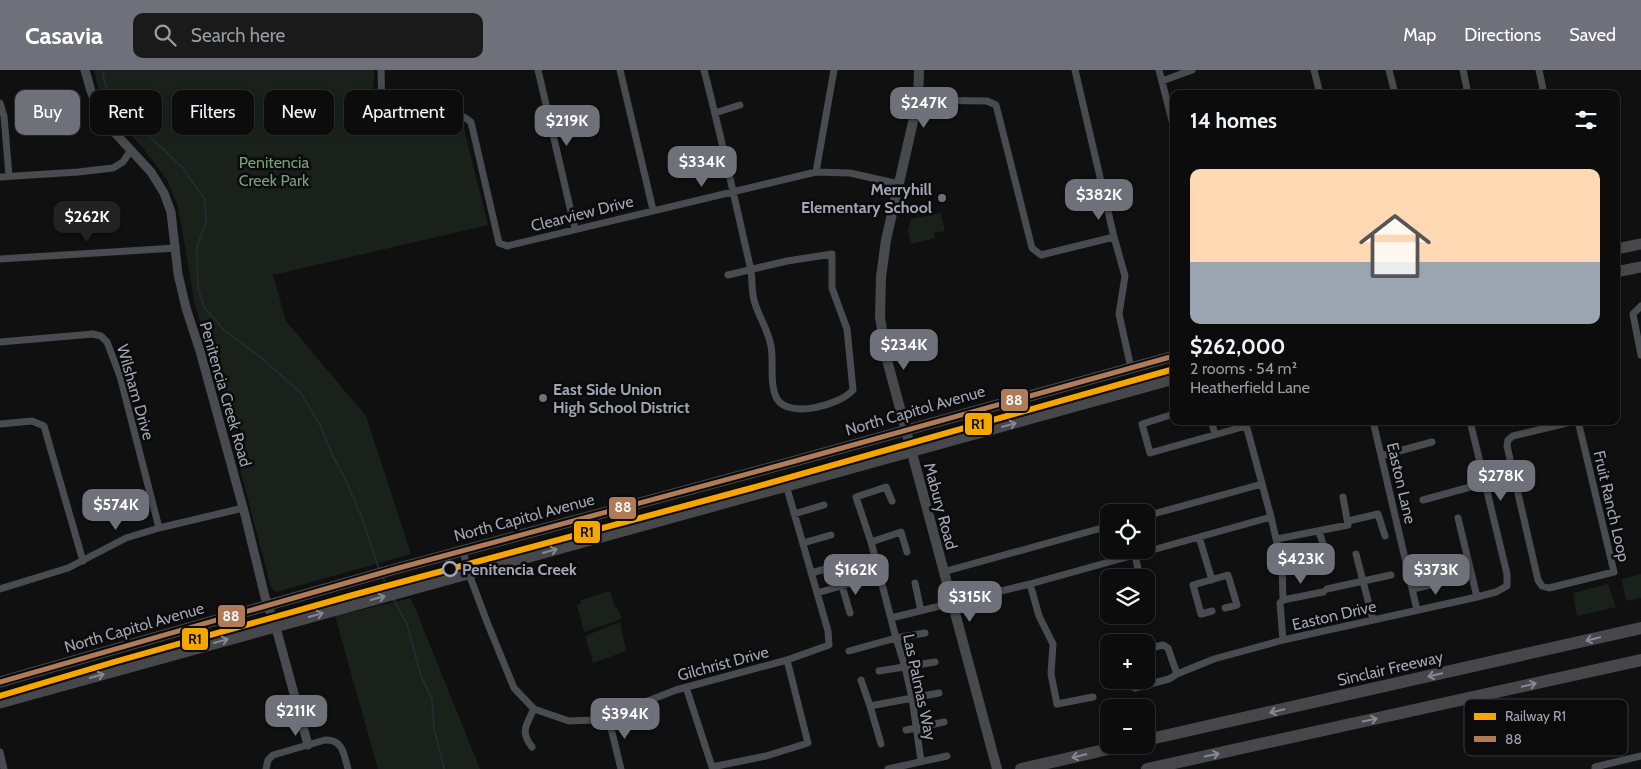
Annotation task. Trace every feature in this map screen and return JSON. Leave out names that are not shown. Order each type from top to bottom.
[{"type":"highway","name":"Sinclair Freeway","points":[[1155,738],[1641,628]]},
{"type":"highway","points":[[1464,699],[1641,660]]},
{"type":"highway","points":[[1147,769],[1464,699]]},
{"type":"highway","points":[[1021,769],[1100,751]]},
{"type":"main road","name":"Mabury Road","points":[[919,70],[918,100],[886,240],[880,316],[887,360],[996,764]]},
{"type":"main road","points":[[1620,248],[1641,244]]},
{"type":"main road","points":[[1620,271],[1641,267]]},
{"type":"main road","name":"North Capitol Avenue","points":[[0,682],[395,568],[1170,357]]},
{"type":"main road","points":[[0,703],[1170,380]]},
{"type":"street","name":"Penitencia Creek Road","points":[[85,70],[90,91],[103,120],[151,172],[164,193],[171,212],[178,274],[186,308],[200,351],[268,605],[308,745]]},
{"type":"street","name":"Clearview Drive","points":[[381,70],[382,115],[385,122],[464,117],[471,122],[499,243],[507,246],[816,172],[850,174],[899,184]]},
{"type":"street","points":[[538,70],[576,229]]},
{"type":"street","points":[[620,70],[653,210]]},
{"type":"street","points":[[704,70],[751,270],[754,300],[766,328],[771,348],[777,399],[788,408],[818,407],[833,403],[853,390],[847,329],[832,288],[832,254],[787,260],[751,270],[728,275]]},
{"type":"street","points":[[816,172],[834,70]]},
{"type":"street","points":[[1075,70],[1125,276],[1119,314],[1131,368]]},
{"type":"street","points":[[1159,70],[1170,112]]},
{"type":"street","points":[[1162,81],[1192,70]]},
{"type":"street","points":[[1314,70],[1319,90]]},
{"type":"street","points":[[1389,70],[1394,90]]},
{"type":"street","points":[[1463,70],[1467,90]]},
{"type":"street","points":[[1539,70],[1543,90]]},
{"type":"street","points":[[918,100],[987,101],[996,105],[1032,248],[1036,252],[1041,255],[1114,237]]},
{"type":"street","points":[[0,103],[4,116],[9,176]]},
{"type":"street","points":[[715,113],[740,105]]},
{"type":"street","points":[[0,177],[113,168],[123,162],[132,150]]},
{"type":"street","points":[[0,259],[176,248]]},
{"type":"street","points":[[1641,306],[1633,314],[1641,355]]},
{"type":"street","name":"Wilsham Drive","points":[[0,342],[93,334],[101,336],[107,342],[120,376],[159,528]]},
{"type":"street","points":[[1170,415],[1142,424],[1150,453],[1243,425]]},
{"type":"street","points":[[0,424],[32,421],[44,426],[83,561]]},
{"type":"street","points":[[1212,425],[1215,434]]},
{"type":"street","points":[[1246,425],[1282,564],[1283,600],[1280,603],[1283,640]]},
{"type":"street","name":"Easton Lane","points":[[1374,425],[1417,610]]},
{"type":"street","points":[[1423,500],[1485,483],[1471,425]]},
{"type":"street","name":"Fruit Ranch Loop","points":[[1559,425],[1513,436],[1508,440],[1507,446],[1538,580],[1542,586],[1549,588],[1614,572],[1577,425]]},
{"type":"street","points":[[1381,456],[1432,442]]},
{"type":"street","name":"Easton Drive","points":[[1155,683],[1169,679],[1214,660],[1283,640],[1477,597],[1496,592],[1507,586],[1507,574],[1485,483]]},
{"type":"street","points":[[1155,514],[1262,484]]},
{"type":"street","points":[[786,485],[817,593],[879,575]]},
{"type":"street","name":"Las Palmas Way","points":[[892,501],[886,487],[856,497],[871,542],[905,667],[912,698],[921,762]]},
{"type":"street","points":[[1276,539],[1348,525],[1343,497]]},
{"type":"street","points":[[794,514],[824,505]]},
{"type":"street","points":[[0,589],[68,568],[126,538],[243,508]]},
{"type":"street","points":[[1348,521],[1378,514],[1385,536]]},
{"type":"street","name":"Las Palmas Way","points":[[1155,548],[1271,517]]},
{"type":"street","points":[[1458,518],[1477,597]]},
{"type":"street","points":[[944,572],[1100,529]]},
{"type":"street","points":[[871,542],[901,532],[907,552]]},
{"type":"street","points":[[1319,532],[1326,552]]},
{"type":"street","points":[[803,544],[831,534]]},
{"type":"street","points":[[1199,537],[1212,580]]},
{"type":"street","name":"Gilchrist Drive","points":[[463,551],[469,574],[512,684],[534,709],[569,721],[594,720],[608,716],[686,687],[787,660],[829,645],[828,631],[817,593]]},
{"type":"street","points":[[1356,554],[1373,620]]},
{"type":"street","name":"Las Palmas Way","points":[[891,618],[1030,584],[1113,559]]},
{"type":"street","points":[[811,573],[844,564]]},
{"type":"street","points":[[856,564],[861,580]]},
{"type":"street","points":[[1212,611],[1201,614],[1193,586],[1228,575],[1237,605],[1224,608]]},
{"type":"street","points":[[1283,600],[1391,575]]},
{"type":"street","points":[[1412,590],[1454,580]]},
{"type":"street","points":[[915,583],[922,611]]},
{"type":"street","points":[[1030,584],[1039,616],[1053,644],[1051,674],[1057,704],[1093,697]]},
{"type":"street","points":[[842,586],[850,613]]},
{"type":"street","points":[[849,651],[896,638],[926,633]]},
{"type":"street","points":[[1155,647],[1163,645],[1168,648],[1177,674]]},
{"type":"street","points":[[686,687],[712,767],[766,756],[808,743],[787,660]]},
{"type":"street","points":[[879,671],[936,662]]},
{"type":"street","points":[[860,680],[881,744]]},
{"type":"street","points":[[870,706],[939,693]]},
{"type":"street","points":[[532,747],[525,739],[525,726],[534,709]]},
{"type":"street","points":[[608,716],[621,769]]},
{"type":"street","points":[[906,730],[944,722]]},
{"type":"street","points":[[266,769],[268,760],[273,755],[325,740],[332,740],[340,744],[348,769]]},
{"type":"street","points":[[0,752],[4,769]]},
{"type":"street","name":"Las Palmas Way","points":[[888,769],[947,756]]},
{"type":"street","points":[[1595,768],[1641,756]]},
{"type":"green space","name":"Penitencia Creek Park","points":[[94,70],[374,70],[373,90],[344,90],[344,135],[463,135],[464,129],[488,225],[273,275],[286,321],[366,416],[411,554],[276,592],[271,587],[209,351],[195,305],[178,206],[167,180],[143,148],[130,135],[162,135],[162,90],[99,90]]},
{"type":"green space","points":[[941,213],[945,231],[934,233],[935,238],[911,244],[908,230],[911,219]]},
{"type":"green space","points":[[1641,574],[1641,598],[1626,601],[1622,579]]},
{"type":"green space","points":[[1608,584],[1616,607],[1577,616],[1573,593]]},
{"type":"green space","points":[[610,591],[615,607],[622,619],[584,632],[577,605],[581,603],[581,600]]},
{"type":"green space","points":[[411,598],[480,769],[378,769],[335,616]]},
{"type":"green space","points":[[620,622],[626,651],[593,663],[585,636]]},
{"type":"waterway","points":[[104,70],[103,76],[111,100],[183,168],[205,200],[206,222],[197,246],[198,288],[204,307],[225,331],[258,355],[300,392],[320,425],[347,483],[362,518],[379,569]]},
{"type":"waterway","points":[[383,578],[390,591]]},
{"type":"waterway","points":[[393,598],[407,624],[421,676],[432,699],[434,728],[444,769]]},
{"type":"rail line","name":"R1","points":[[0,696],[353,595],[748,489],[1170,370]]},
{"type":"transit line","name":"88","points":[[0,682],[395,569],[1170,357]]},
{"type":"place","name":"Merryhill Elementary School","points":[[942,198]]},
{"type":"place","name":"East Side Union High School District","points":[[543,398]]},
{"type":"place","name":"Penitencia Creek","points":[[450,569]]}]
